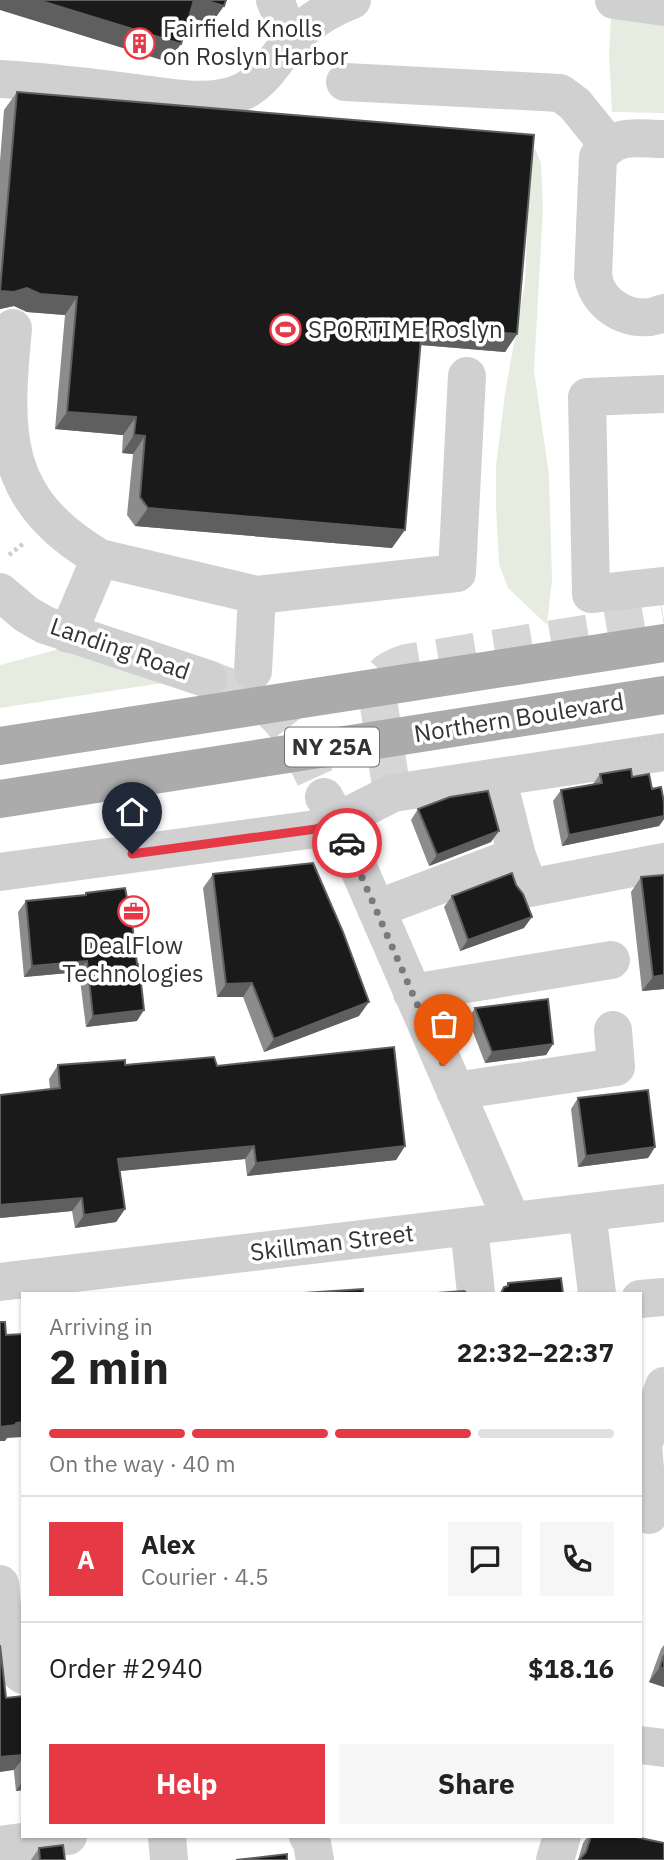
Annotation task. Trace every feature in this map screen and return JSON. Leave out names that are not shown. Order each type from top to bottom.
[{"type":"main road","name":"NY 25A","points":[[0,746],[664,643]]},
{"type":"main road","name":"Northern Boulevard","points":[[0,799],[664,695]]},
{"type":"street","points":[[275,0],[291,40]]},
{"type":"street","points":[[0,79],[186,99],[226,97],[257,82],[291,40],[308,24],[352,0]]},
{"type":"street","points":[[614,0],[664,7]]},
{"type":"street","points":[[345,82],[560,93],[575,104],[608,145]]},
{"type":"street","points":[[664,139],[621,138],[608,145],[598,157],[593,276],[596,290],[607,304],[620,312],[637,317],[664,313]]},
{"type":"street","points":[[13,328],[7,390],[8,432],[14,463],[28,494],[50,523],[72,542],[100,558],[257,595],[457,573],[467,376]]},
{"type":"street","points":[[664,394],[587,397],[592,594],[664,586]]},
{"type":"street","points":[[68,634],[100,558]]},
{"type":"street","name":"Landing Road","points":[[0,592],[26,614],[45,625],[208,679]]},
{"type":"street","points":[[253,671],[257,595]]},
{"type":"street","points":[[0,872],[316,829],[331,809],[392,790],[664,752]]},
{"type":"street","points":[[497,777],[517,856],[529,888],[664,862]]},
{"type":"street","points":[[331,809],[512,1221]]},
{"type":"street","points":[[376,909],[517,856]]},
{"type":"street","points":[[412,993],[611,960]]},
{"type":"street","points":[[455,1091],[616,1067],[612,1030]]},
{"type":"street","name":"Skillman Street","points":[[0,1282],[102,1281],[512,1221],[664,1203]]},
{"type":"street","points":[[587,1212],[597,1292]]},
{"type":"street","points":[[469,1227],[476,1292]]},
{"type":"street","points":[[642,1299],[664,1297]]},
{"type":"street","points":[[649,1515],[643,1444],[664,1386]]},
{"type":"street","points":[[0,1584],[10,1659],[21,1674]]},
{"type":"street","points":[[642,1745],[664,1748]]},
{"type":"street","points":[[0,1845],[53,1838]]},
{"type":"street","points":[[167,1838],[169,1860]]},
{"type":"street","points":[[555,1860],[561,1838]]},
{"type":"shaded area","points":[[612,0],[664,0],[664,113],[612,112],[609,54]]},
{"type":"shaded area","points":[[535,148],[541,163],[543,209],[534,371],[549,475],[552,580],[547,625],[508,588],[499,564],[496,507],[496,466],[505,393],[525,282],[530,161]]},
{"type":"shaded area","points":[[89,641],[201,677],[0,708],[0,665]]},
{"type":"building","points":[[38,0],[194,0],[181,44]]},
{"type":"building","points":[[204,0],[226,0],[224,6]]},
{"type":"building","name":"SPORTIME Roslyn","points":[[17,92],[534,135],[517,334],[422,326],[405,530],[148,508],[140,497],[145,436],[134,435],[136,417],[67,412],[77,297],[40,294],[27,288],[14,292],[0,291]]},
{"type":"building","points":[[631,769],[632,777],[649,774],[652,789],[661,787],[664,816],[569,835],[561,790],[602,783],[600,774]]},
{"type":"building","points":[[488,791],[499,831],[437,855],[418,809],[450,797]]},
{"type":"building","points":[[313,863],[369,1002],[274,1039],[252,983],[226,984],[213,874]]},
{"type":"building","points":[[512,873],[532,917],[468,940],[452,896]]},
{"type":"building","points":[[664,875],[664,975],[653,977],[641,877]]},
{"type":"building","points":[[125,888],[129,898],[144,1010],[93,1016],[87,961],[32,966],[26,901]]},
{"type":"building","points":[[548,999],[553,1044],[492,1052],[475,1008]]},
{"type":"building","points":[[394,1047],[405,1146],[256,1163],[254,1146],[118,1159],[125,1209],[84,1215],[82,1198],[0,1205],[0,1095],[60,1088],[58,1065],[125,1060],[125,1065],[214,1057],[217,1066]]},
{"type":"building","points":[[648,1090],[655,1147],[586,1156],[578,1098]]},
{"type":"building","points":[[561,1278],[563,1292],[502,1292],[508,1283]]},
{"type":"building","points":[[363,1289],[363,1292],[319,1292]]},
{"type":"building","points":[[0,1322],[5,1322],[6,1335],[21,1334],[21,1422],[0,1427]]},
{"type":"building","points":[[0,1645],[6,1698],[21,1696],[21,1755],[0,1757]]},
{"type":"building","points":[[590,1838],[640,1838],[664,1843],[664,1860],[579,1860],[586,1852]]},
{"type":"building","points":[[63,1845],[65,1860],[40,1860],[39,1848]]},
{"type":"building","points":[[287,1854],[287,1860],[236,1860]]},
{"type":"tunnel","points":[[391,786],[378,699],[381,679],[389,671],[407,663],[664,621]]},
{"type":"tunnel","points":[[208,679],[242,692],[281,720],[302,751],[324,797]]},
{"type":"way so far","points":[[347,843],[444,1066]]},
{"type":"place","name":"Fairfield Knolls on Roslyn Harbor","points":[[140,43]]},
{"type":"place","name":"SPORTIME Roslyn","points":[[285,330]]},
{"type":"place","name":"DealFlow Technologies","points":[[133,912]]},
{"type":"route","points":[[132,854],[316,829],[338,821],[347,843]]}]
